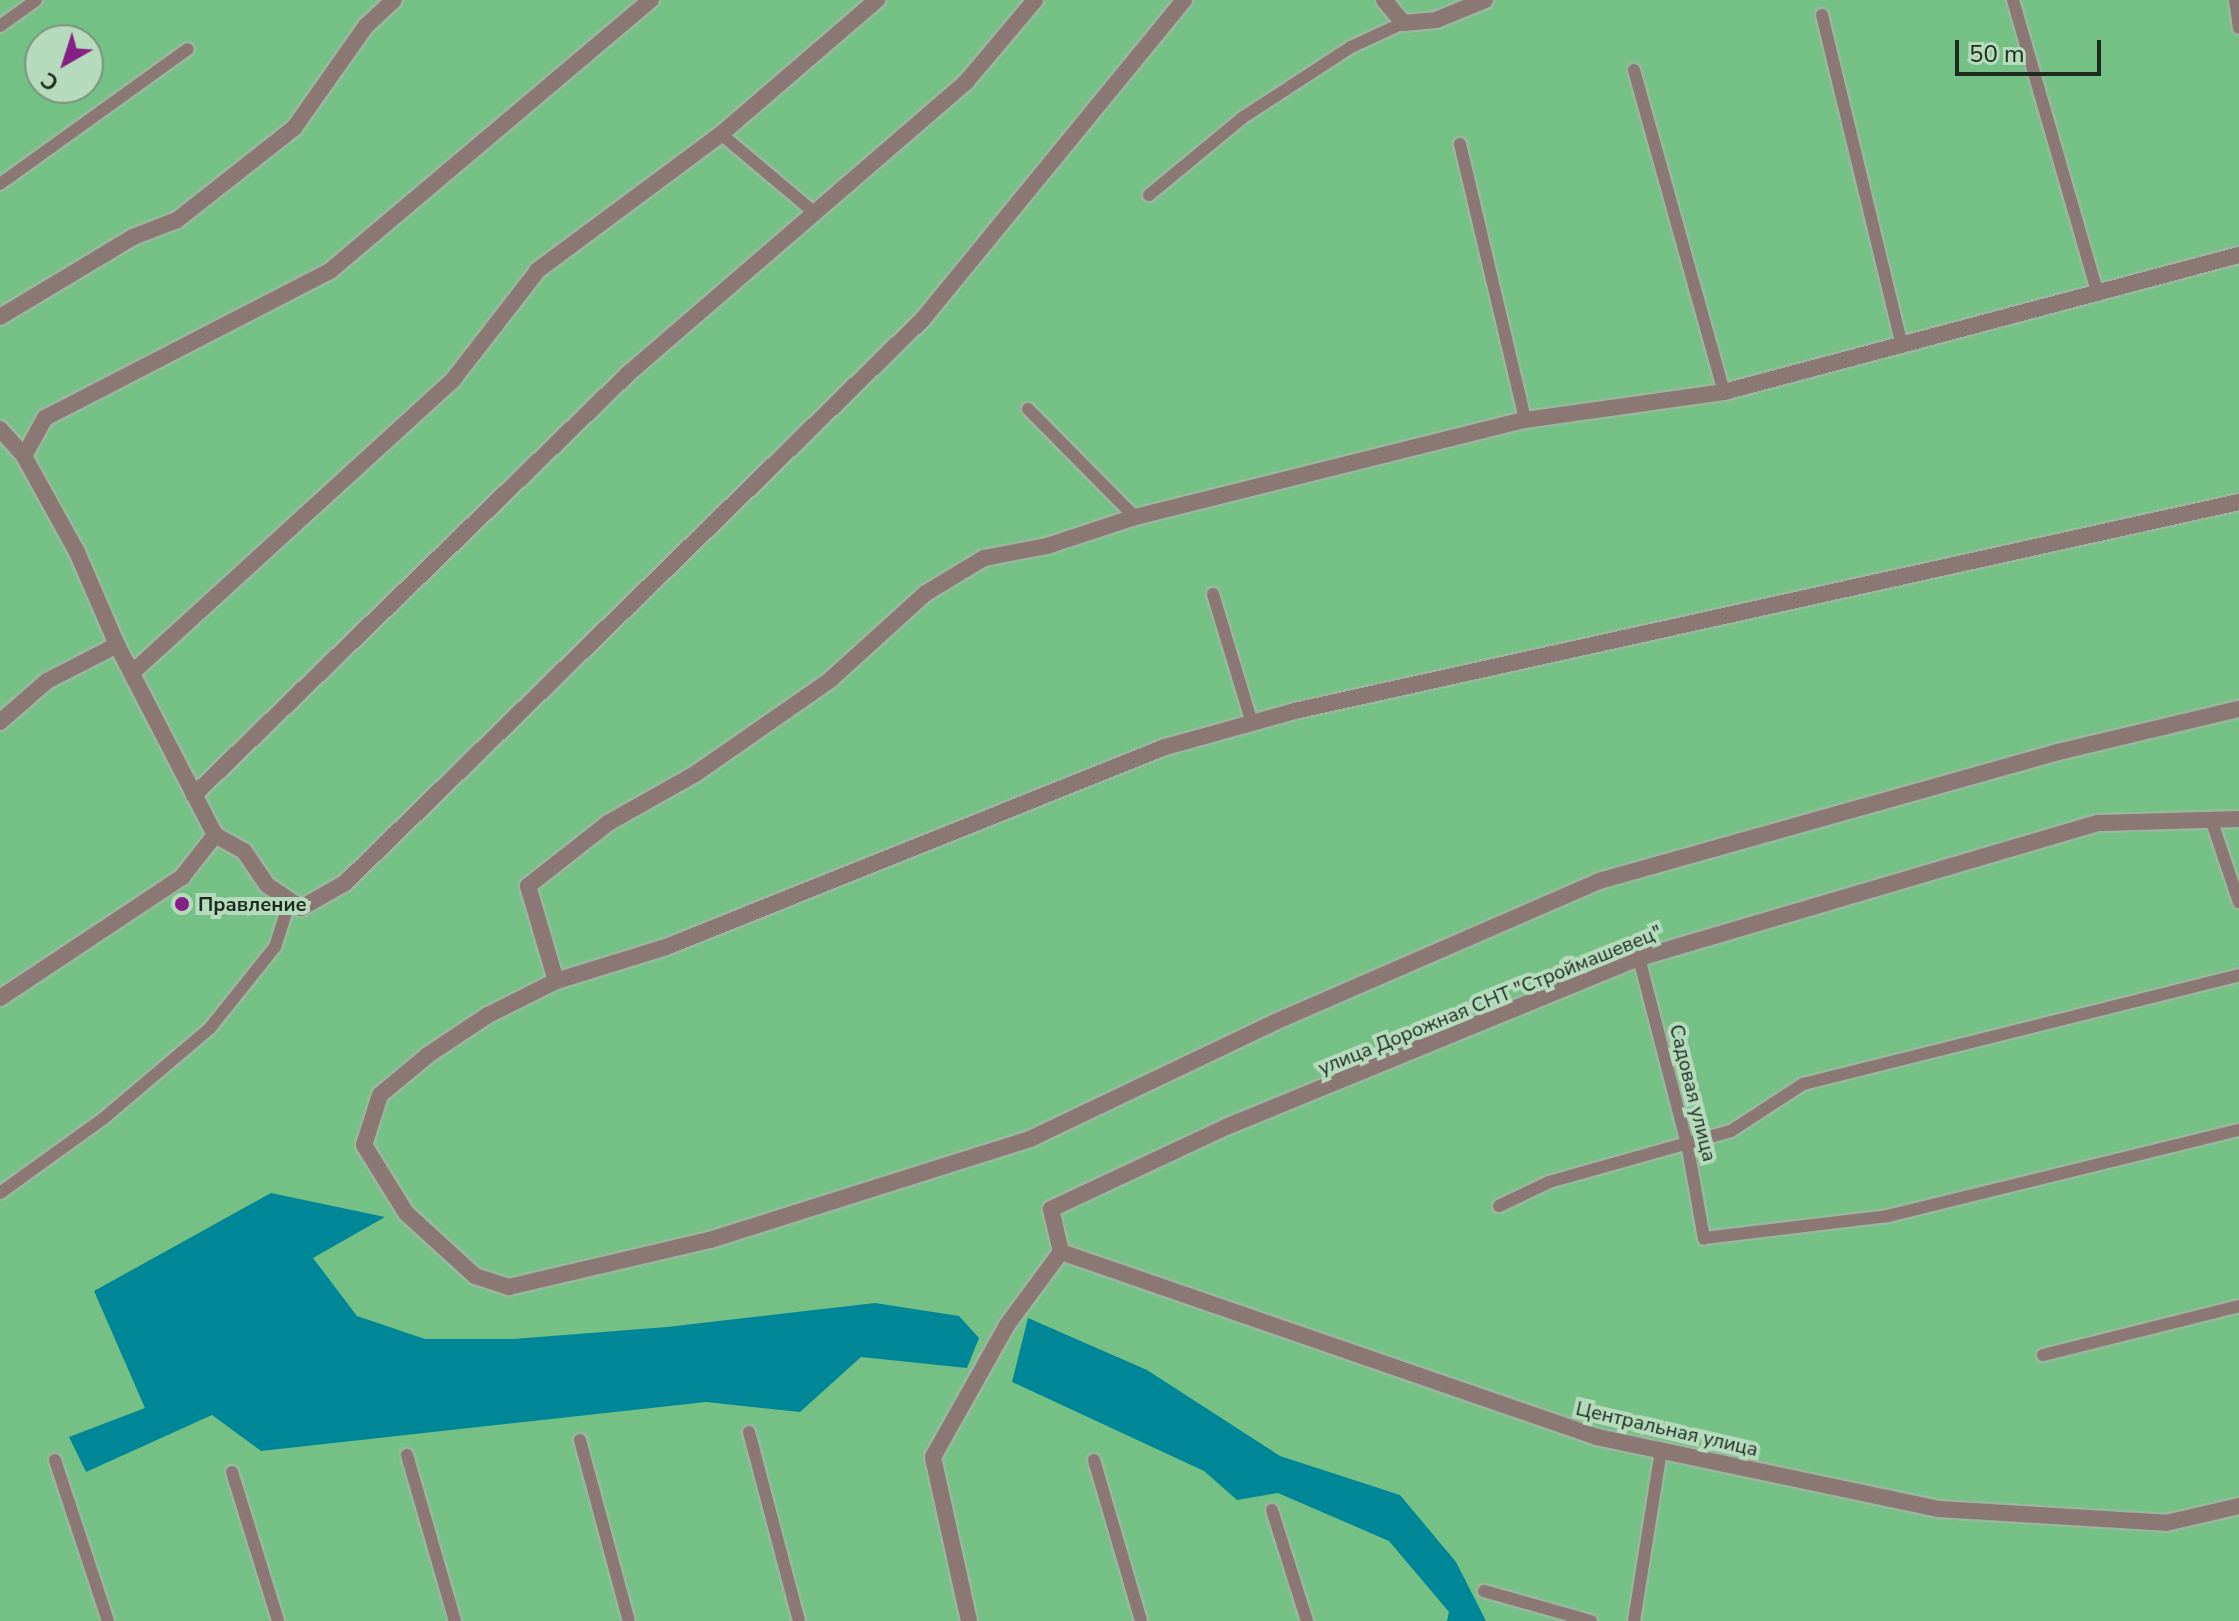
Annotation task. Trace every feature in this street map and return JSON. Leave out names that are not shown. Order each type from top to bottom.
[{"type":"street","points":[[0,317],[133,237],[177,220],[294,128],[366,26],[394,0]]},
{"type":"street","points":[[24,456],[45,418],[330,271],[651,0]]},
{"type":"street","points":[[133,672],[452,381],[538,270],[721,134],[877,0]]},
{"type":"street","points":[[194,795],[629,373],[966,82],[1035,0]]},
{"type":"street","points":[[0,429],[24,456],[77,552],[117,645],[215,835],[244,851],[267,885],[301,908],[345,883],[923,319],[1184,0]]},
{"type":"street","points":[[1384,0],[1403,23],[1436,20],[1485,0]]},
{"type":"street","points":[[556,981],[528,886],[608,823],[695,774],[830,680],[926,593],[984,558],[1047,546],[1135,517],[1525,420],[1724,392],[2098,295],[2239,255]]},
{"type":"street","points":[[2239,502],[1252,723],[1165,747],[680,942],[556,981],[488,1015],[428,1055],[380,1095],[364,1145],[406,1213],[475,1276],[509,1287],[710,1240],[1030,1139],[1275,1022],[1599,881],[2058,752],[2239,709]]},
{"type":"street","points":[[0,722],[47,681],[117,645]]},
{"type":"street","name":"улица Дорожная СНТ \"Строймашевец\"","points":[[1061,1252],[1051,1209],[1226,1127],[1639,958],[2099,823],[2239,819]]},
{"type":"street","points":[[0,998],[182,877],[215,835]]},
{"type":"street","points":[[969,1621],[933,1457],[1007,1325],[1061,1252]]},
{"type":"street","name":"Центральная улица","points":[[1061,1252],[1597,1437],[1661,1451],[1939,1509],[2166,1523],[2239,1506]]},
{"type":"lane","points":[[0,26],[36,0]]},
{"type":"lane","points":[[2013,0],[2098,295]]},
{"type":"lane","points":[[2235,0],[2239,28]]},
{"type":"lane","points":[[1822,15],[1902,345]]},
{"type":"lane","points":[[1149,195],[1242,118],[1351,47],[1403,23]]},
{"type":"lane","points":[[0,184],[188,49]]},
{"type":"lane","points":[[1634,70],[1724,392]]},
{"type":"lane","points":[[721,134],[816,214]]},
{"type":"lane","points":[[1460,144],[1525,420]]},
{"type":"lane","points":[[1028,409],[1135,517]]},
{"type":"lane","points":[[1213,594],[1252,723]]},
{"type":"lane","points":[[2211,819],[2239,902]]},
{"type":"lane","points":[[0,1193],[104,1118],[210,1028],[275,947],[290,900]]},
{"type":"lane","name":"Садовая улица","points":[[1639,958],[1687,1143],[1704,1238],[1888,1216],[2239,1130]]},
{"type":"lane","points":[[1499,1206],[1549,1182],[1731,1131],[1803,1084],[2239,975]]},
{"type":"lane","points":[[2043,1355],[2239,1306]]},
{"type":"lane","points":[[749,1432],[799,1621]]},
{"type":"lane","points":[[580,1440],[629,1621]]},
{"type":"lane","points":[[1634,1621],[1661,1451]]},
{"type":"lane","points":[[407,1455],[455,1621]]},
{"type":"lane","points":[[55,1460],[108,1621]]},
{"type":"lane","points":[[1094,1460],[1141,1621]]},
{"type":"lane","points":[[232,1472],[278,1621]]},
{"type":"lane","points":[[1272,1510],[1307,1621]]},
{"type":"lane","points":[[1484,1591],[1591,1621]]},
{"type":"green space","points":[[0,0],[2239,0],[2239,1621],[0,1621]]},
{"type":"water","points":[[271,1193],[385,1217],[313,1258],[357,1316],[425,1339],[513,1339],[667,1327],[875,1303],[959,1316],[979,1338],[967,1368],[861,1357],[800,1412],[706,1402],[261,1451],[212,1415],[86,1472],[69,1437],[145,1408],[94,1291]]},
{"type":"water","points":[[1028,1318],[1147,1370],[1280,1456],[1400,1495],[1456,1562],[1486,1621],[1447,1621],[1449,1612],[1389,1541],[1278,1493],[1237,1500],[1204,1471],[1012,1382]]},
{"type":"place","name":"Правление","points":[[182,904]]}]
